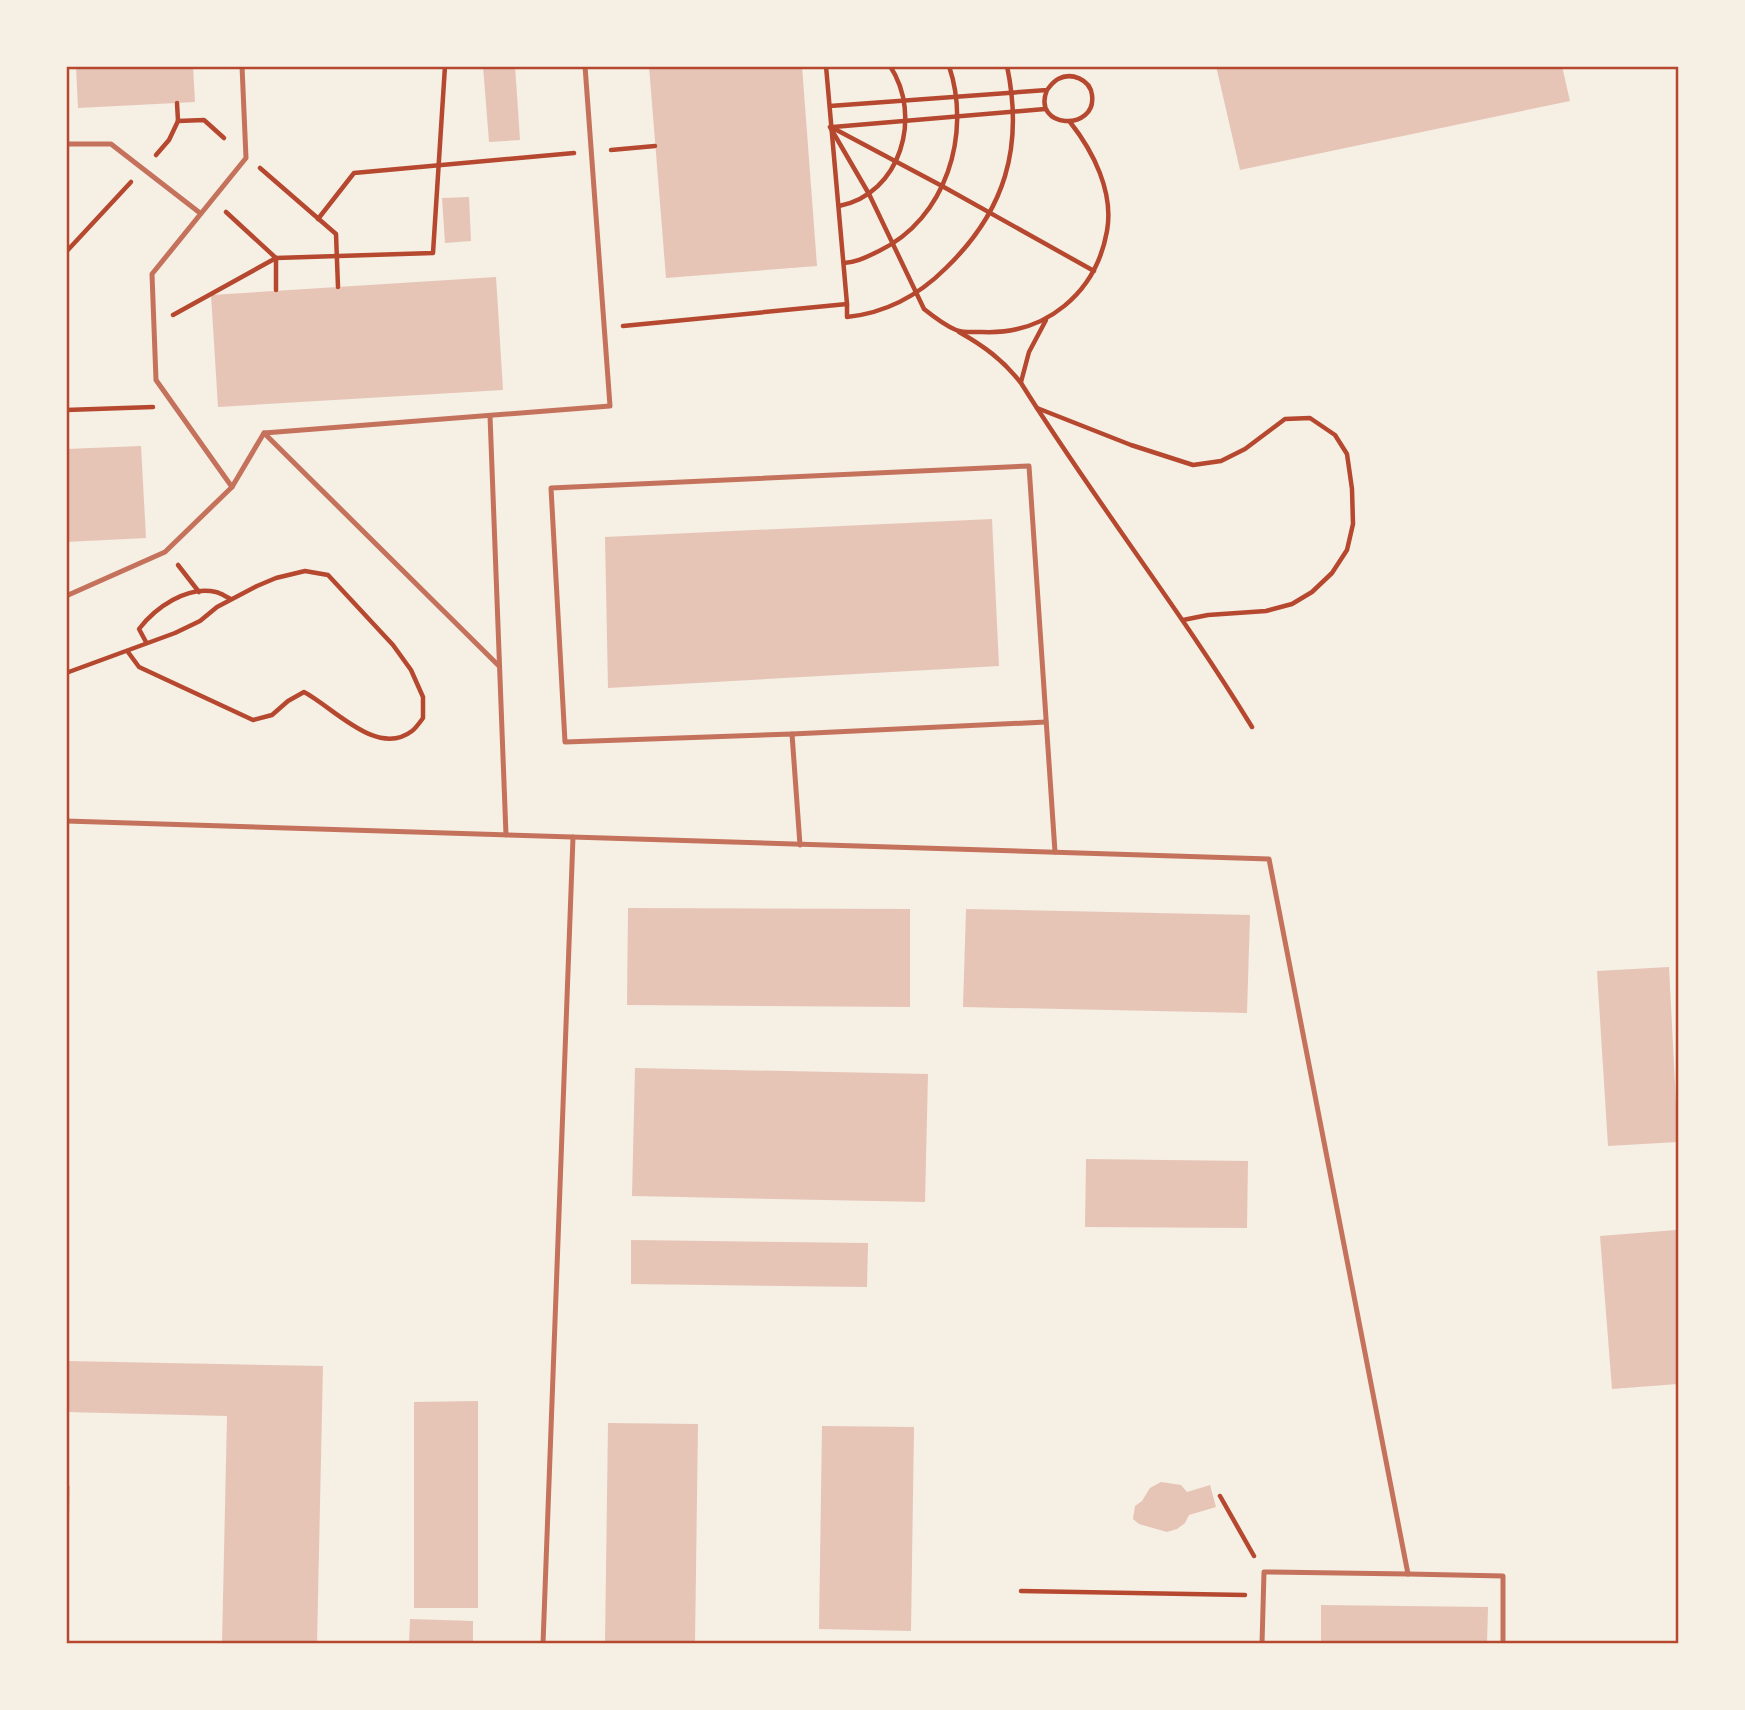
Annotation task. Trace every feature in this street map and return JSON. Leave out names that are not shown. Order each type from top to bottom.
[{"type":"lane","points":[[232,487],[156,380],[152,274],[246,158],[242,66]]},
{"type":"lane","points":[[264,433],[610,407],[585,66]]},
{"type":"lane","points":[[66,144],[111,144],[200,213]]},
{"type":"lane","points":[[490,416],[506,835]]},
{"type":"lane","points":[[66,596],[165,551],[232,487],[264,433]]},
{"type":"lane","points":[[264,433],[499,666]]},
{"type":"lane","points":[[1046,722],[565,743],[551,488],[1029,466],[1055,852]]},
{"type":"lane","points":[[792,734],[800,845]]},
{"type":"lane","points":[[66,821],[1269,859],[1408,1574]]},
{"type":"lane","points":[[543,1643],[573,837]]},
{"type":"lane","points":[[1262,1643],[1264,1572],[1503,1576],[1503,1643]]},
{"type":"path","points":[[154,325],[276,258],[433,253],[445,66]]},
{"type":"path","points":[[826,66],[847,317],[869,315],[915,294],[936,278],[974,238],[990,213],[1002,188],[1012,145],[1014,112],[1007,66]]},
{"type":"path","points":[[839,206],[853,203],[869,194],[896,162],[907,120],[900,83],[890,66]]},
{"type":"path","points":[[844,263],[857,262],[892,244],[930,207],[942,186],[950,167],[958,117],[949,66]]},
{"type":"path","points":[[1068,75],[1089,85],[1093,96],[1090,110],[1081,119],[1070,122],[1053,118],[1045,109],[1043,100],[1056,79],[1068,75]]},
{"type":"path","points":[[830,106],[1047,90]]},
{"type":"path","points":[[151,161],[169,141],[178,121],[177,103]]},
{"type":"path","points":[[831,127],[1045,109]]},
{"type":"path","points":[[178,121],[204,120],[225,138]]},
{"type":"path","points":[[958,331],[996,333],[1022,329],[1046,320],[1080,292],[1094,271],[1108,229],[1107,202],[1103,181],[1093,155],[1070,122]]},
{"type":"path","points":[[831,127],[1094,271]]},
{"type":"path","points":[[831,127],[869,194],[924,309],[1007,364],[1217,669],[1252,727]]},
{"type":"path","points":[[601,151],[655,146]]},
{"type":"path","points":[[318,219],[354,173],[587,152]]},
{"type":"path","points":[[256,165],[336,234],[338,287]]},
{"type":"path","points":[[66,252],[132,181]]},
{"type":"path","points":[[212,199],[276,258],[276,290]]},
{"type":"path","points":[[604,327],[847,304]]},
{"type":"path","points":[[1021,383],[1029,352],[1046,320]]},
{"type":"path","points":[[66,410],[175,406]]},
{"type":"path","points":[[1037,408],[1131,445],[1193,464],[1221,461],[1245,449],[1285,419],[1310,418],[1335,435],[1347,454],[1353,524],[1346,550],[1332,573],[1312,592],[1292,604],[1266,611],[1208,615],[1183,620]]},
{"type":"path","points":[[165,551],[200,592]]},
{"type":"path","points":[[66,673],[175,633],[200,621],[231,599],[276,578],[305,571],[328,575],[393,645],[411,670],[423,697],[423,718],[412,732],[392,738],[366,734],[304,692],[272,715],[253,720],[139,667],[128,652]]},
{"type":"path","points":[[146,642],[139,629],[151,614],[167,603],[200,592],[216,592],[231,599]]},
{"type":"path","points":[[1220,1496],[1264,1572]]},
{"type":"path","points":[[1021,1591],[1263,1596]]},
{"type":"building","points":[[76,66],[193,66],[195,102],[78,108]]},
{"type":"building","points":[[483,66],[515,66],[520,140],[489,142]]},
{"type":"building","points":[[649,66],[802,66],[817,266],[666,278]]},
{"type":"building","points":[[1216,66],[1562,66],[1570,101],[1240,170]]},
{"type":"building","points":[[469,197],[471,241],[445,243],[442,198]]},
{"type":"building","points":[[496,277],[503,390],[218,407],[211,295]]},
{"type":"building","points":[[141,446],[146,538],[66,542],[66,449]]},
{"type":"building","points":[[992,519],[999,666],[608,688],[605,537]]},
{"type":"building","points":[[628,908],[910,909],[910,1007],[627,1005]]},
{"type":"building","points":[[966,909],[1250,915],[1247,1013],[963,1007]]},
{"type":"building","points":[[1669,967],[1678,1142],[1608,1146],[1597,971]]},
{"type":"building","points":[[635,1068],[928,1074],[925,1202],[632,1196]]},
{"type":"building","points":[[1086,1159],[1248,1161],[1247,1228],[1085,1227]]},
{"type":"building","points":[[1676,1230],[1678,1384],[1612,1389],[1600,1236]]},
{"type":"building","points":[[631,1240],[868,1243],[867,1287],[631,1284]]},
{"type":"building","points":[[66,1361],[323,1366],[317,1644],[222,1644],[227,1416],[66,1412]]},
{"type":"building","points":[[478,1401],[478,1608],[414,1608],[414,1402]]},
{"type":"building","points":[[608,1423],[698,1424],[695,1644],[605,1644]]},
{"type":"building","points":[[822,1426],[914,1427],[911,1631],[819,1629]]},
{"type":"building","points":[[1161,1482],[1181,1485],[1187,1492],[1210,1485],[1216,1507],[1189,1515],[1185,1523],[1167,1532],[1139,1524],[1133,1519],[1135,1506],[1142,1501],[1150,1488]]},
{"type":"building","points":[[66,1486],[70,1486],[69,1524],[66,1524]]},
{"type":"building","points":[[1321,1605],[1488,1607],[1487,1644],[1321,1644]]},
{"type":"building","points":[[410,1619],[473,1621],[473,1644],[409,1644]]}]
